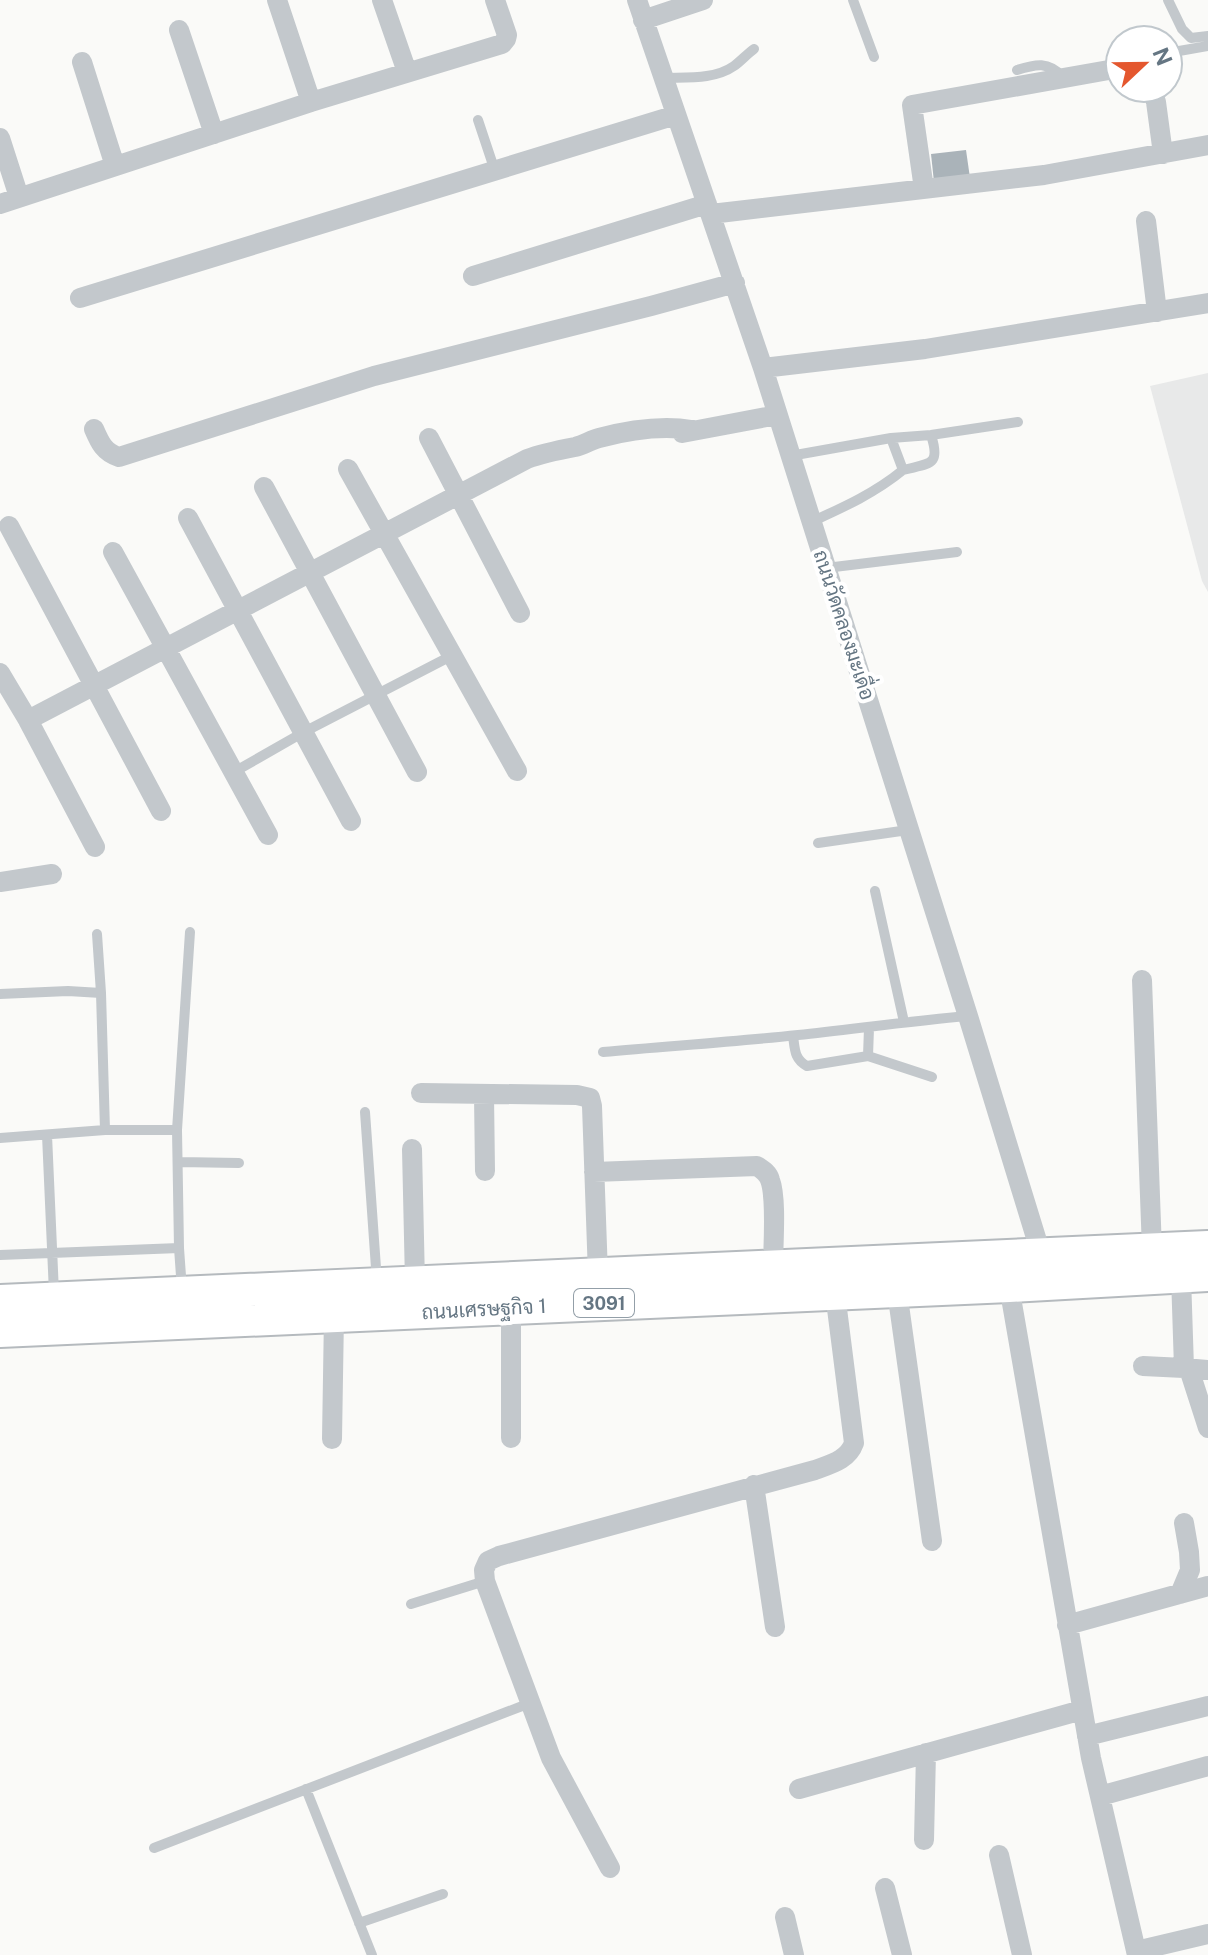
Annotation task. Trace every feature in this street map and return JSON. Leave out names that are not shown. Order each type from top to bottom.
[{"type":"main road","name":"ถนนเศรษฐกิจ 1","points":[[0,1301],[1208,1247]]},
{"type":"main road","name":"ถนนเศรษฐกิจ 1","points":[[0,1331],[1195,1275]]},
{"type":"street","points":[[277,0],[311,102]]},
{"type":"street","points":[[382,0],[407,72]]},
{"type":"street","points":[[0,138],[10,201],[311,102],[502,44],[507,35],[495,0]]},
{"type":"street","points":[[640,10],[703,0]]},
{"type":"street","name":"ถนนวัดคลองมะเดื่อ","points":[[640,10],[763,368],[1041,1254]]},
{"type":"street","points":[[179,30],[214,134]]},
{"type":"street","points":[[82,62],[115,166]]},
{"type":"street","points":[[924,189],[912,105],[1104,71]]},
{"type":"street","points":[[1156,104],[1163,154]]},
{"type":"street","points":[[80,298],[676,115]]},
{"type":"street","points":[[473,276],[709,209],[1044,175],[1208,145]]},
{"type":"street","points":[[1146,221],[1157,312]]},
{"type":"street","points":[[94,429],[102,447],[119,457],[374,376],[735,283]]},
{"type":"street","points":[[763,368],[925,349],[1208,303]]},
{"type":"street","points":[[28,720],[538,454],[580,446],[596,438],[661,427],[692,430],[777,415]]},
{"type":"street","points":[[429,438],[520,613]]},
{"type":"street","points":[[348,469],[517,771]]},
{"type":"street","points":[[264,487],[417,772]]},
{"type":"street","points":[[188,518],[351,821]]},
{"type":"street","points":[[9,526],[161,811]]},
{"type":"street","points":[[113,552],[268,835]]},
{"type":"street","points":[[0,673],[95,847]]},
{"type":"street","points":[[0,882],[52,874]]},
{"type":"street","points":[[1142,980],[1152,1250]]},
{"type":"street","points":[[421,1093],[577,1095],[590,1098],[598,1275]]},
{"type":"street","points":[[484,1095],[485,1171]]},
{"type":"street","points":[[412,1149],[415,1282]]},
{"type":"street","points":[[594,1172],[757,1166],[766,1172],[771,1181],[773,1267]]},
{"type":"street","points":[[1195,1275],[1194,1369],[1208,1428]]},
{"type":"street","points":[[1009,1286],[1082,1710],[1137,1953],[1208,1934]]},
{"type":"street","points":[[897,1291],[932,1541]]},
{"type":"street","points":[[610,1868],[551,1758],[485,1581],[484,1570],[488,1561],[499,1556],[840,1461],[851,1451],[854,1443],[835,1293]]},
{"type":"street","points":[[511,1307],[511,1438]]},
{"type":"street","points":[[332,1439],[334,1315]]},
{"type":"street","points":[[1143,1366],[1194,1369]]},
{"type":"street","points":[[754,1485],[775,1627]]},
{"type":"street","points":[[1180,1594],[1190,1570],[1184,1523]]},
{"type":"street","points":[[1067,1625],[1208,1586]]},
{"type":"street","points":[[1087,1736],[1208,1706]]},
{"type":"street","points":[[799,1789],[1082,1710]]},
{"type":"street","points":[[924,1840],[926,1753]]},
{"type":"street","points":[[1100,1796],[1208,1766]]},
{"type":"street","points":[[999,1855],[1022,1955]]},
{"type":"street","points":[[885,1888],[902,1955]]},
{"type":"street","points":[[785,1917],[794,1955]]},
{"type":"lane","points":[[853,0],[874,57]]},
{"type":"lane","points":[[1168,0],[1182,29],[1191,38],[1208,36]]},
{"type":"lane","points":[[1184,50],[1208,46]]},
{"type":"lane","points":[[663,78],[722,72],[754,49]]},
{"type":"lane","points":[[1017,70],[1038,64],[1047,65],[1065,78]]},
{"type":"lane","points":[[478,120],[495,171]]},
{"type":"lane","points":[[790,456],[891,438],[1018,422]]},
{"type":"lane","points":[[811,522],[858,501],[903,470],[931,462],[936,452],[931,435]]},
{"type":"lane","points":[[891,438],[903,470]]},
{"type":"lane","points":[[826,568],[957,552]]},
{"type":"lane","points":[[234,772],[453,655]]},
{"type":"lane","points":[[818,843],[908,830]]},
{"type":"lane","points":[[875,891],[904,1022]]},
{"type":"lane","points":[[182,1292],[177,1130],[190,932]]},
{"type":"lane","points":[[97,934],[105,1130]]},
{"type":"lane","points":[[0,994],[101,993]]},
{"type":"lane","points":[[603,1052],[793,1036],[968,1016]]},
{"type":"lane","points":[[868,1056],[869,1028]]},
{"type":"lane","points":[[793,1036],[795,1056],[807,1066],[868,1056],[932,1077]]},
{"type":"lane","points":[[365,1112],[377,1284]]},
{"type":"lane","points":[[0,1138],[105,1130],[177,1130]]},
{"type":"lane","points":[[47,1135],[55,1298]]},
{"type":"lane","points":[[179,1162],[239,1163]]},
{"type":"lane","points":[[0,1255],[179,1248]]},
{"type":"lane","points":[[411,1604],[485,1581]]},
{"type":"lane","points":[[154,1848],[530,1703]]},
{"type":"lane","points":[[306,1789],[372,1955]]},
{"type":"lane","points":[[359,1923],[443,1894]]},
{"type":"shaded area","points":[[1208,373],[1208,592],[1202,581],[1150,386]]},
{"type":"building","points":[[966,150],[970,178],[934,182],[931,154]]}]
